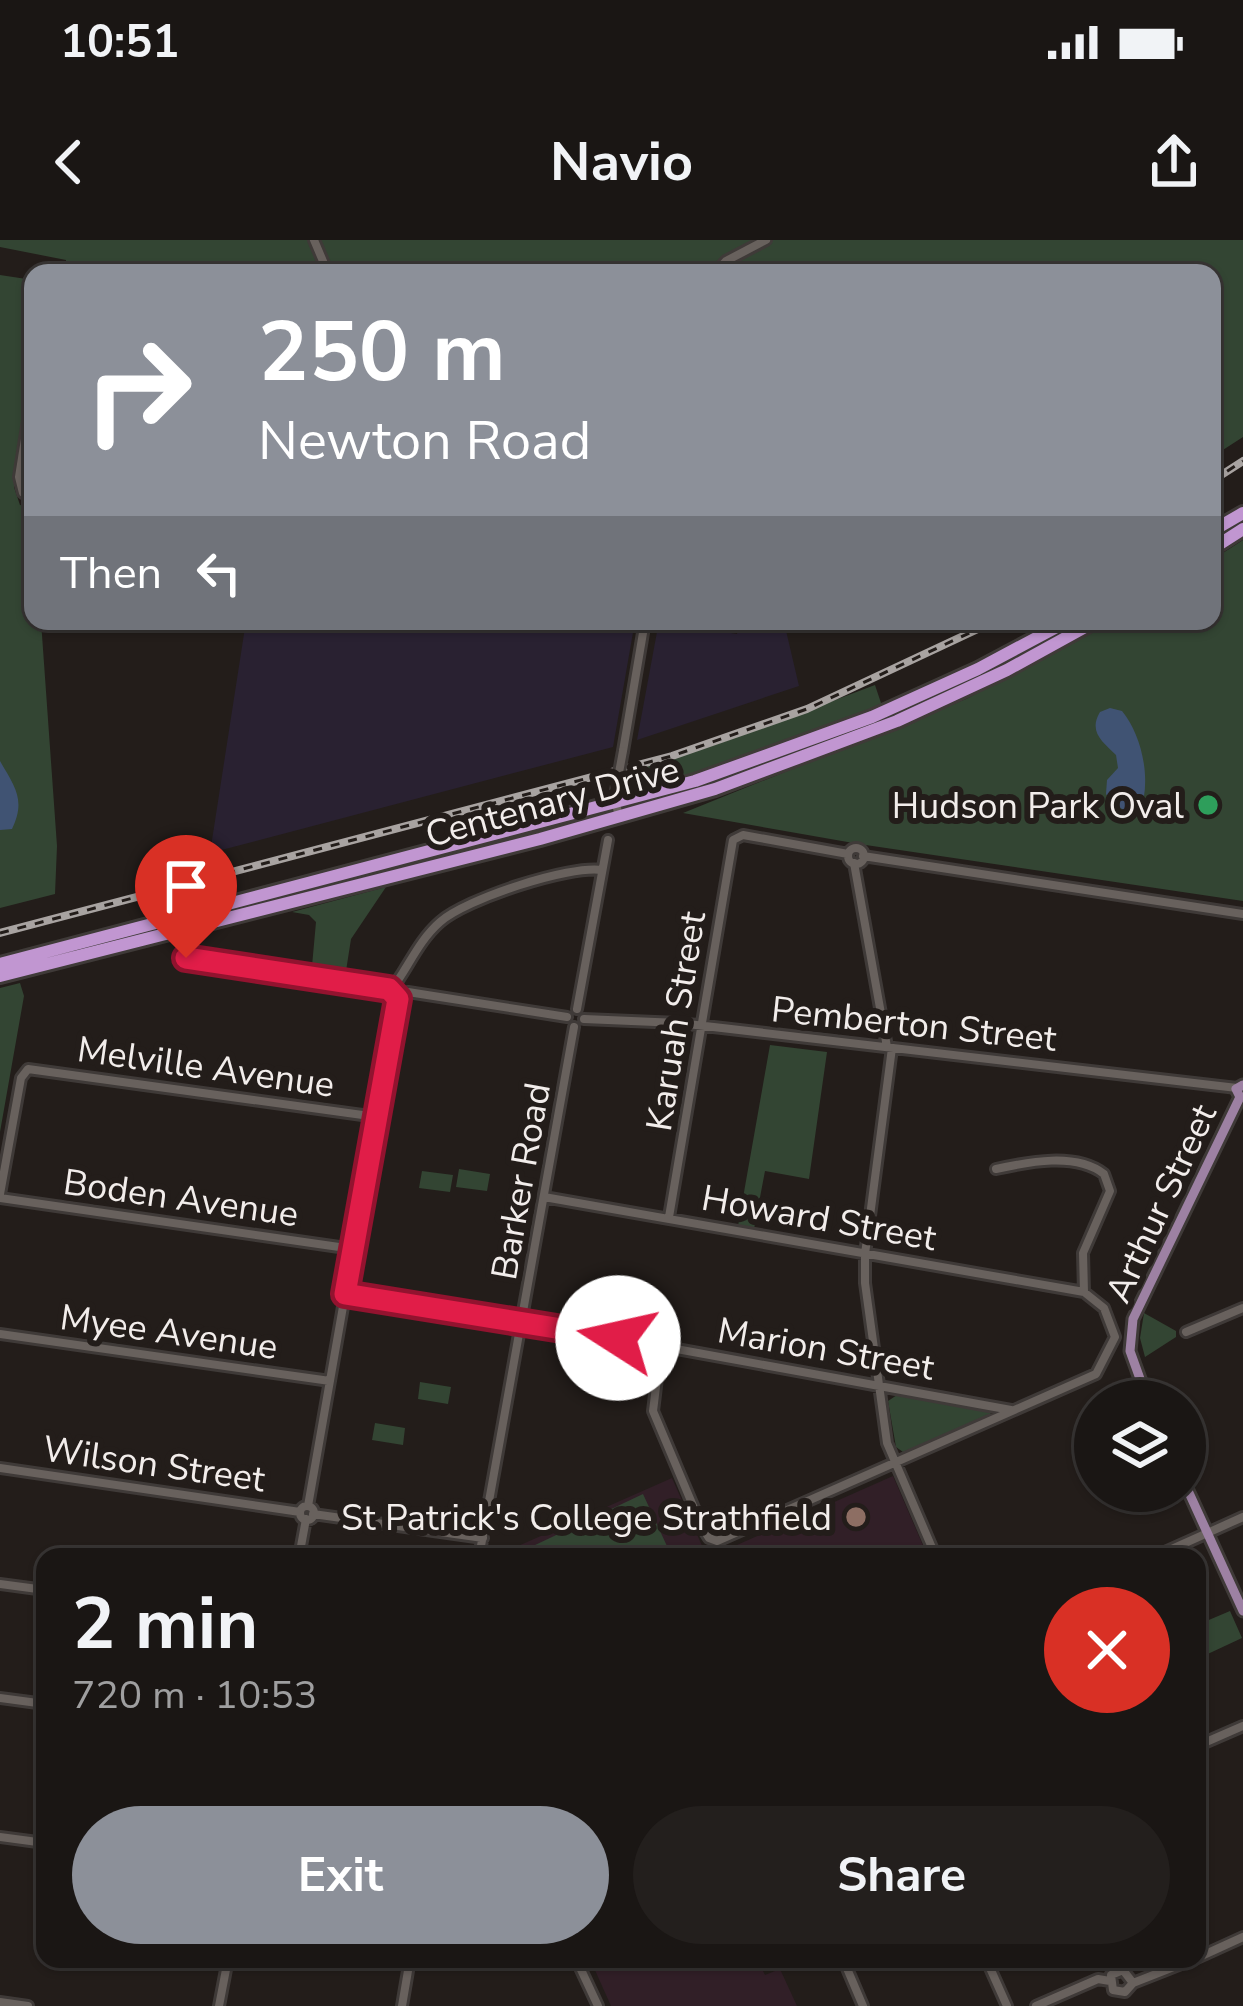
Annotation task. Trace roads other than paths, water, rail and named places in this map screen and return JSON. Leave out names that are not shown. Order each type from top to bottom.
[{"type":"highway","name":"Centenary Drive","points":[[0,964],[618,810],[872,717],[1051,630]]},
{"type":"highway","name":"Centenary Drive","points":[[0,976],[776,769],[1007,670],[1080,630]]},
{"type":"main road","name":"Arthur Street","points":[[1140,1380],[1130,1351],[1136,1309],[1241,1092]]},
{"type":"main road","points":[[1198,1512],[1243,1611]]},
{"type":"street","points":[[723,264],[766,240]]},
{"type":"street","points":[[24,449],[19,483],[24,494]]},
{"type":"street","points":[[618,810],[618,778],[644,630]]},
{"type":"street","name":"Karuah Street","points":[[669,1217],[733,840],[738,836],[851,859]]},
{"type":"street","points":[[301,1548],[398,999],[408,992],[567,1017],[577,1010],[608,840]]},
{"type":"street","points":[[932,1548],[893,1463],[865,1283],[889,1047],[851,859],[863,856],[1243,914]]},
{"type":"street","points":[[391,990],[401,982],[421,941],[460,907],[580,871],[602,871]]},
{"type":"street","points":[[186,958],[391,990],[398,999]]},
{"type":"street","points":[[401,982],[408,992]]},
{"type":"street","points":[[567,1017],[574,1027],[584,1019],[577,1010]]},
{"type":"street","name":"Pemberton Street","points":[[584,1019],[700,1026],[1241,1092]]},
{"type":"street","name":"Barker Road","points":[[480,1548],[574,1027]]},
{"type":"street","name":"Melville Avenue","points":[[0,1196],[21,1078],[28,1069],[376,1117]]},
{"type":"street","points":[[661,1346],[652,1411],[702,1526],[710,1538],[721,1540],[1096,1374],[1115,1337],[1098,1300],[1084,1292],[1083,1253],[1109,1198],[1109,1181],[1084,1165],[1039,1161],[996,1169]]},
{"type":"street","name":"Boden Avenue","points":[[0,1196],[353,1249]]},
{"type":"street","name":"Howard Street","points":[[544,1197],[1084,1292]]},
{"type":"street","name":"Marion Street","points":[[345,1294],[522,1321],[1013,1411]]},
{"type":"street","points":[[1186,1332],[1243,1308]]},
{"type":"street","name":"Myee Avenue","points":[[0,1334],[330,1381]]},
{"type":"street","name":"Wilson Street","points":[[0,1468],[482,1538]]},
{"type":"street","points":[[1174,1548],[1243,1517]]},
{"type":"street","points":[[0,1584],[36,1589]]},
{"type":"street","points":[[0,1698],[36,1703]]},
{"type":"street","points":[[1206,1742],[1243,1726]]},
{"type":"street","points":[[0,1837],[36,1842]]},
{"type":"street","points":[[1206,1954],[1243,1937]]},
{"type":"street","points":[[219,2006],[226,1968]]},
{"type":"street","points":[[402,2006],[408,1968]]},
{"type":"street","points":[[580,1968],[598,2006]]},
{"type":"street","points":[[847,1968],[863,2006]]},
{"type":"street","points":[[990,1968],[1007,2006]]},
{"type":"street","points":[[1118,2006],[1121,1993],[1133,1983],[1171,1968]]},
{"type":"street","points":[[1121,1993],[1113,1990],[1111,1975],[1123,1970],[1133,1983]]},
{"type":"street","points":[[1036,2006],[1092,1981],[1110,1981]]},
{"type":"street","points":[[0,2002],[28,2006]]},
{"type":"water","points":[[1122,711],[1129,721],[1143,759],[1143,799],[1140,811],[1133,814],[1114,805],[1106,794],[1107,780],[1118,768],[1116,755],[1099,736],[1096,725],[1100,712]]},
{"type":"water","points":[[0,761],[18,802],[12,829],[0,830]]},
{"type":"railway","points":[[1221,475],[1243,461]]},
{"type":"railway","points":[[0,933],[672,756],[807,709],[976,630]]},
{"type":"place","name":"Hudson Park Oval","points":[[1208,805]]},
{"type":"place","name":"St Patrick's College Strathfield","points":[[856,1517]]}]
